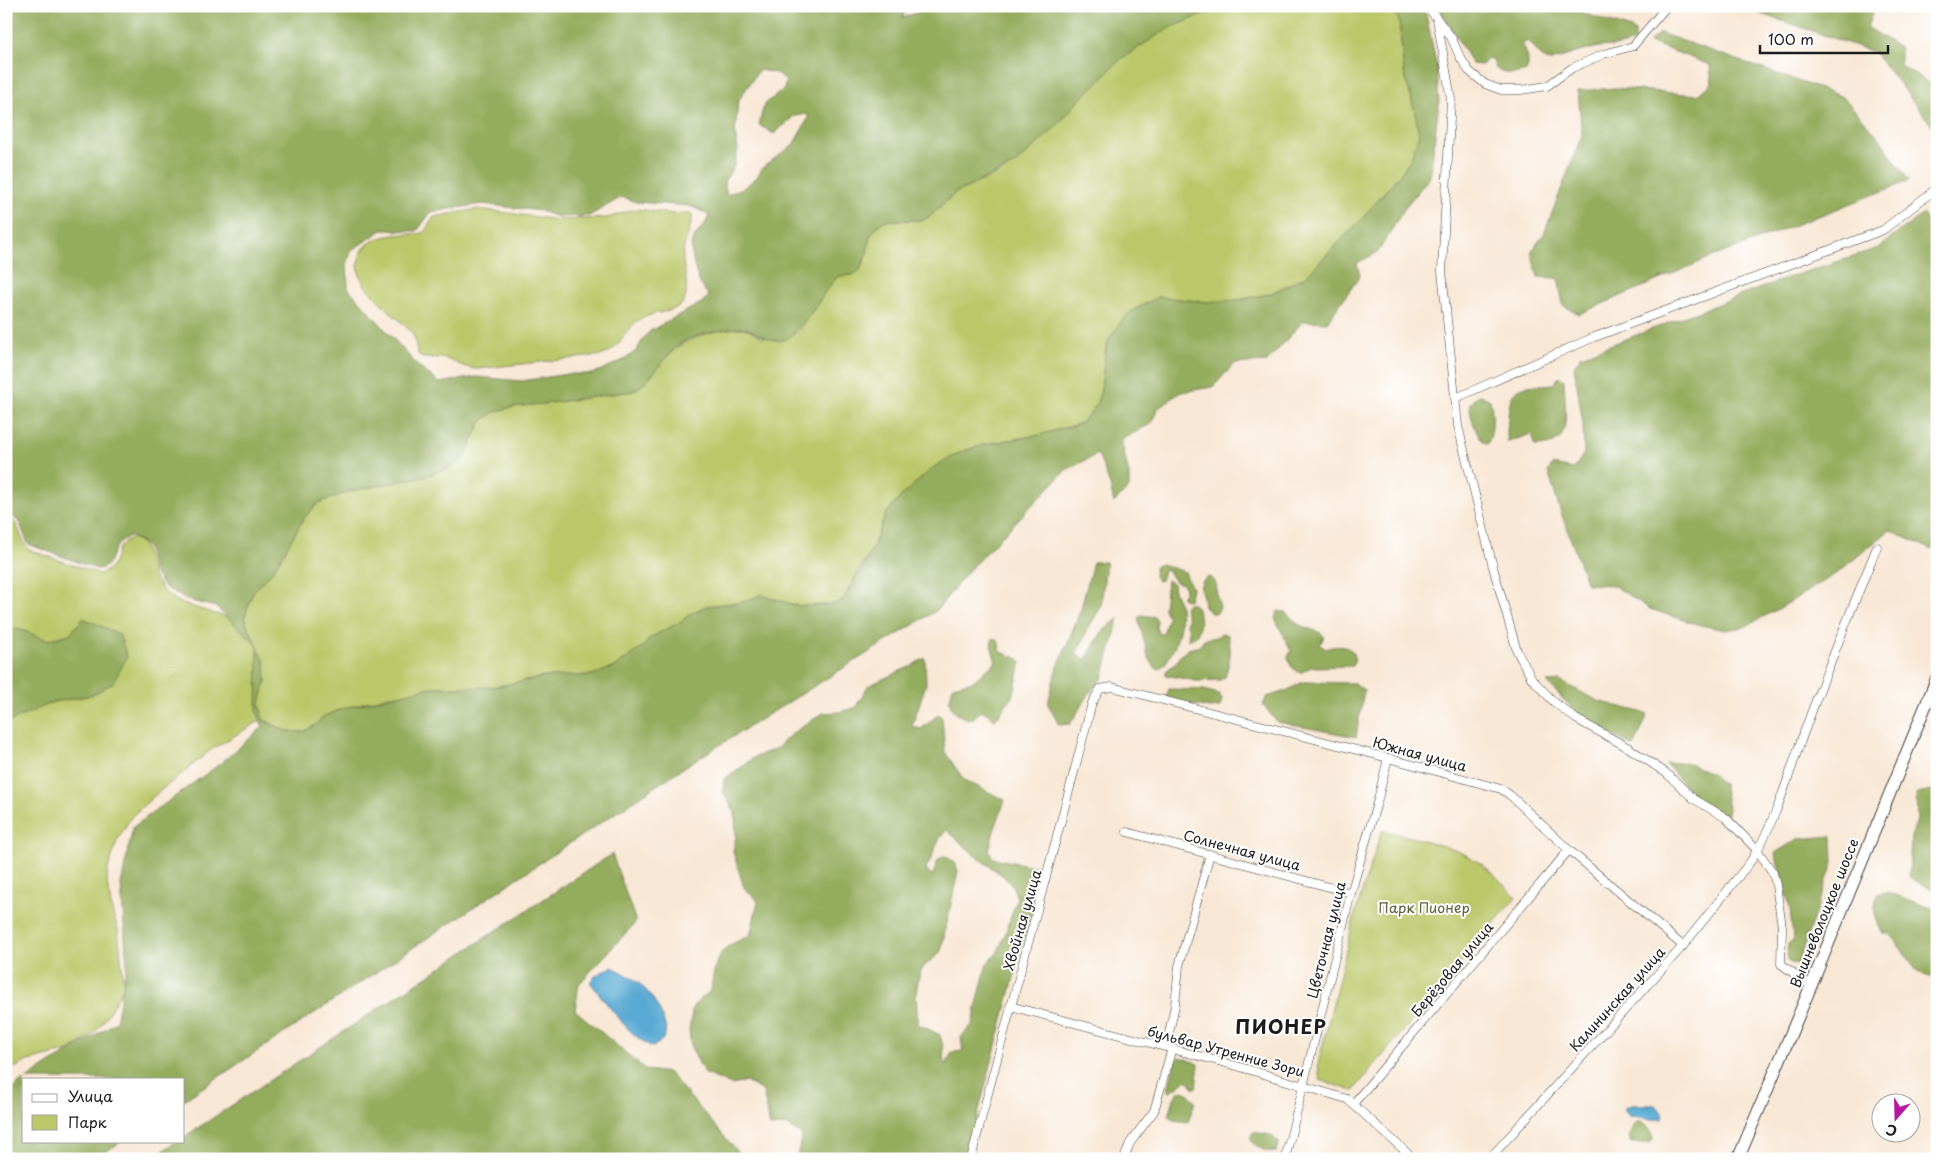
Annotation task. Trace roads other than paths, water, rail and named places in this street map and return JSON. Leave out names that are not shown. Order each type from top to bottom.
[{"type":"main road","name":"Вышневолоцкое шоссе","points":[[1738,1159],[1937,678]]},
{"type":"street","points":[[1427,6],[1451,37],[1469,71],[1485,84],[1501,90],[1521,90],[1547,86],[1572,68],[1604,54],[1633,46],[1667,6]]},
{"type":"street","points":[[1437,19],[1450,99],[1442,271],[1458,426],[1493,566],[1517,651],[1532,679],[1554,702],[1576,719],[1628,748],[1666,773],[1694,799],[1726,818],[1758,851],[1773,874],[1776,885],[1782,927],[1781,964],[1811,986]]},
{"type":"street","points":[[1456,398],[1592,338],[1883,230],[1937,188]]},
{"type":"street","name":"Калининская улица","points":[[1489,1159],[1683,946],[1758,851],[1831,660],[1877,548]]},
{"type":"street","name":"Южная улица","points":[[1100,689],[1112,687],[1501,789],[1510,795],[1569,850],[1683,946]]},
{"type":"street","name":"Хвойная улица","points":[[971,1159],[1010,1006],[1043,890],[1092,703],[1100,689]]},
{"type":"street","name":"Цветочная улица","points":[[1285,1159],[1351,893],[1381,790],[1388,758]]},
{"type":"street","name":"Солнечная улица","points":[[1127,832],[1351,893]]},
{"type":"street","name":"Берёзовая улица","points":[[1353,1104],[1569,850]]},
{"type":"street","points":[[1124,1159],[1130,1143],[1154,1111],[1169,1048],[1180,966],[1210,854]]},
{"type":"street","name":"бульвар Утренние Зори","points":[[1010,1006],[1169,1048],[1347,1099],[1414,1159]]},
{"type":"water","points":[[612,967],[638,982],[656,1003],[666,1031],[664,1038],[653,1047],[627,1028],[590,982],[596,975]]},
{"type":"water","points":[[1632,1105],[1656,1105],[1664,1115],[1662,1119],[1630,1116],[1625,1112],[1625,1107]]},
{"type":"district","name":"ПИОНЕР","points":[[1281,1026]]},
{"type":"park label","name":"Парк Пионер","points":[[1424,907]]}]
